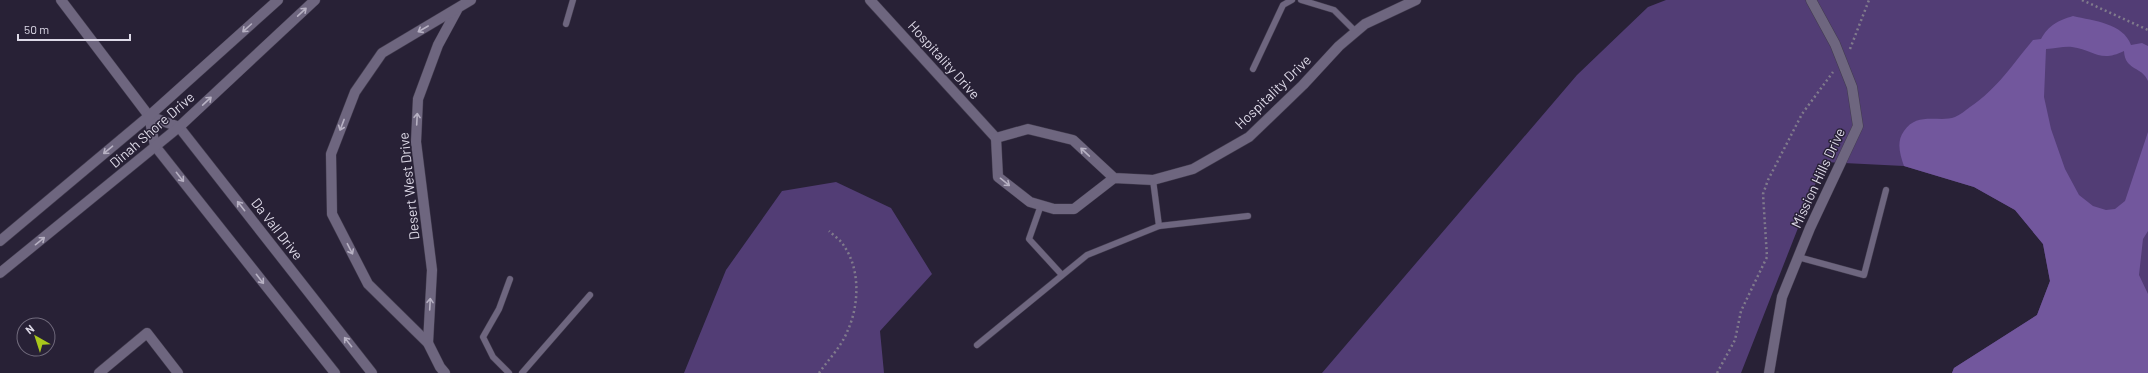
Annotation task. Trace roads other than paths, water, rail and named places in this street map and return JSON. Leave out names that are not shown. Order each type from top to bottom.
[{"type":"street","points":[[61,0],[149,116],[155,146],[335,373]]},
{"type":"street","name":"Dinah Shore Drive","points":[[0,241],[149,116],[278,0]]},
{"type":"street","name":"Dinah Shore Drive","points":[[0,273],[178,127],[316,0]]},
{"type":"street","name":"Desert West Drive","points":[[446,373],[440,367],[428,342],[368,284],[332,214],[331,154],[355,92],[382,53],[457,10],[471,0]]},
{"type":"street","name":"Hospitality Drive","points":[[870,0],[996,138]]},
{"type":"street","name":"Hospitality Drive","points":[[1114,178],[1153,180],[1193,169],[1249,137],[1339,46],[1365,24],[1416,0]]},
{"type":"street","name":"Mission Hills Drive","points":[[1769,373],[1782,297],[1810,228],[1858,126],[1852,87],[1842,61],[1811,0]]},
{"type":"street","name":"Desert West Drive","points":[[428,342],[432,270],[416,142],[418,99],[438,45],[457,10]]},
{"type":"street","points":[[149,116],[178,127]]},
{"type":"street","name":"Da Vall Drive","points":[[178,127],[372,373]]},
{"type":"street","points":[[1028,129],[1073,140],[1114,178],[1074,209],[1054,209],[1030,202],[998,177],[996,138],[1028,129]]},
{"type":"street","points":[[99,373],[147,333],[178,373]]},
{"type":"lane","points":[[566,24],[573,0]]},
{"type":"lane","points":[[1253,69],[1283,5],[1292,0]]},
{"type":"lane","points":[[1301,0],[1334,10],[1356,32]]},
{"type":"lane","points":[[1153,180],[1159,226]]},
{"type":"lane","points":[[1798,257],[1864,275],[1886,190]]},
{"type":"lane","points":[[1041,205],[1029,239],[1062,276]]},
{"type":"lane","points":[[977,345],[1087,255],[1159,226],[1248,216]]},
{"type":"lane","points":[[509,373],[493,357],[483,336],[499,309],[510,279]]},
{"type":"lane","points":[[522,373],[590,295]]}]
